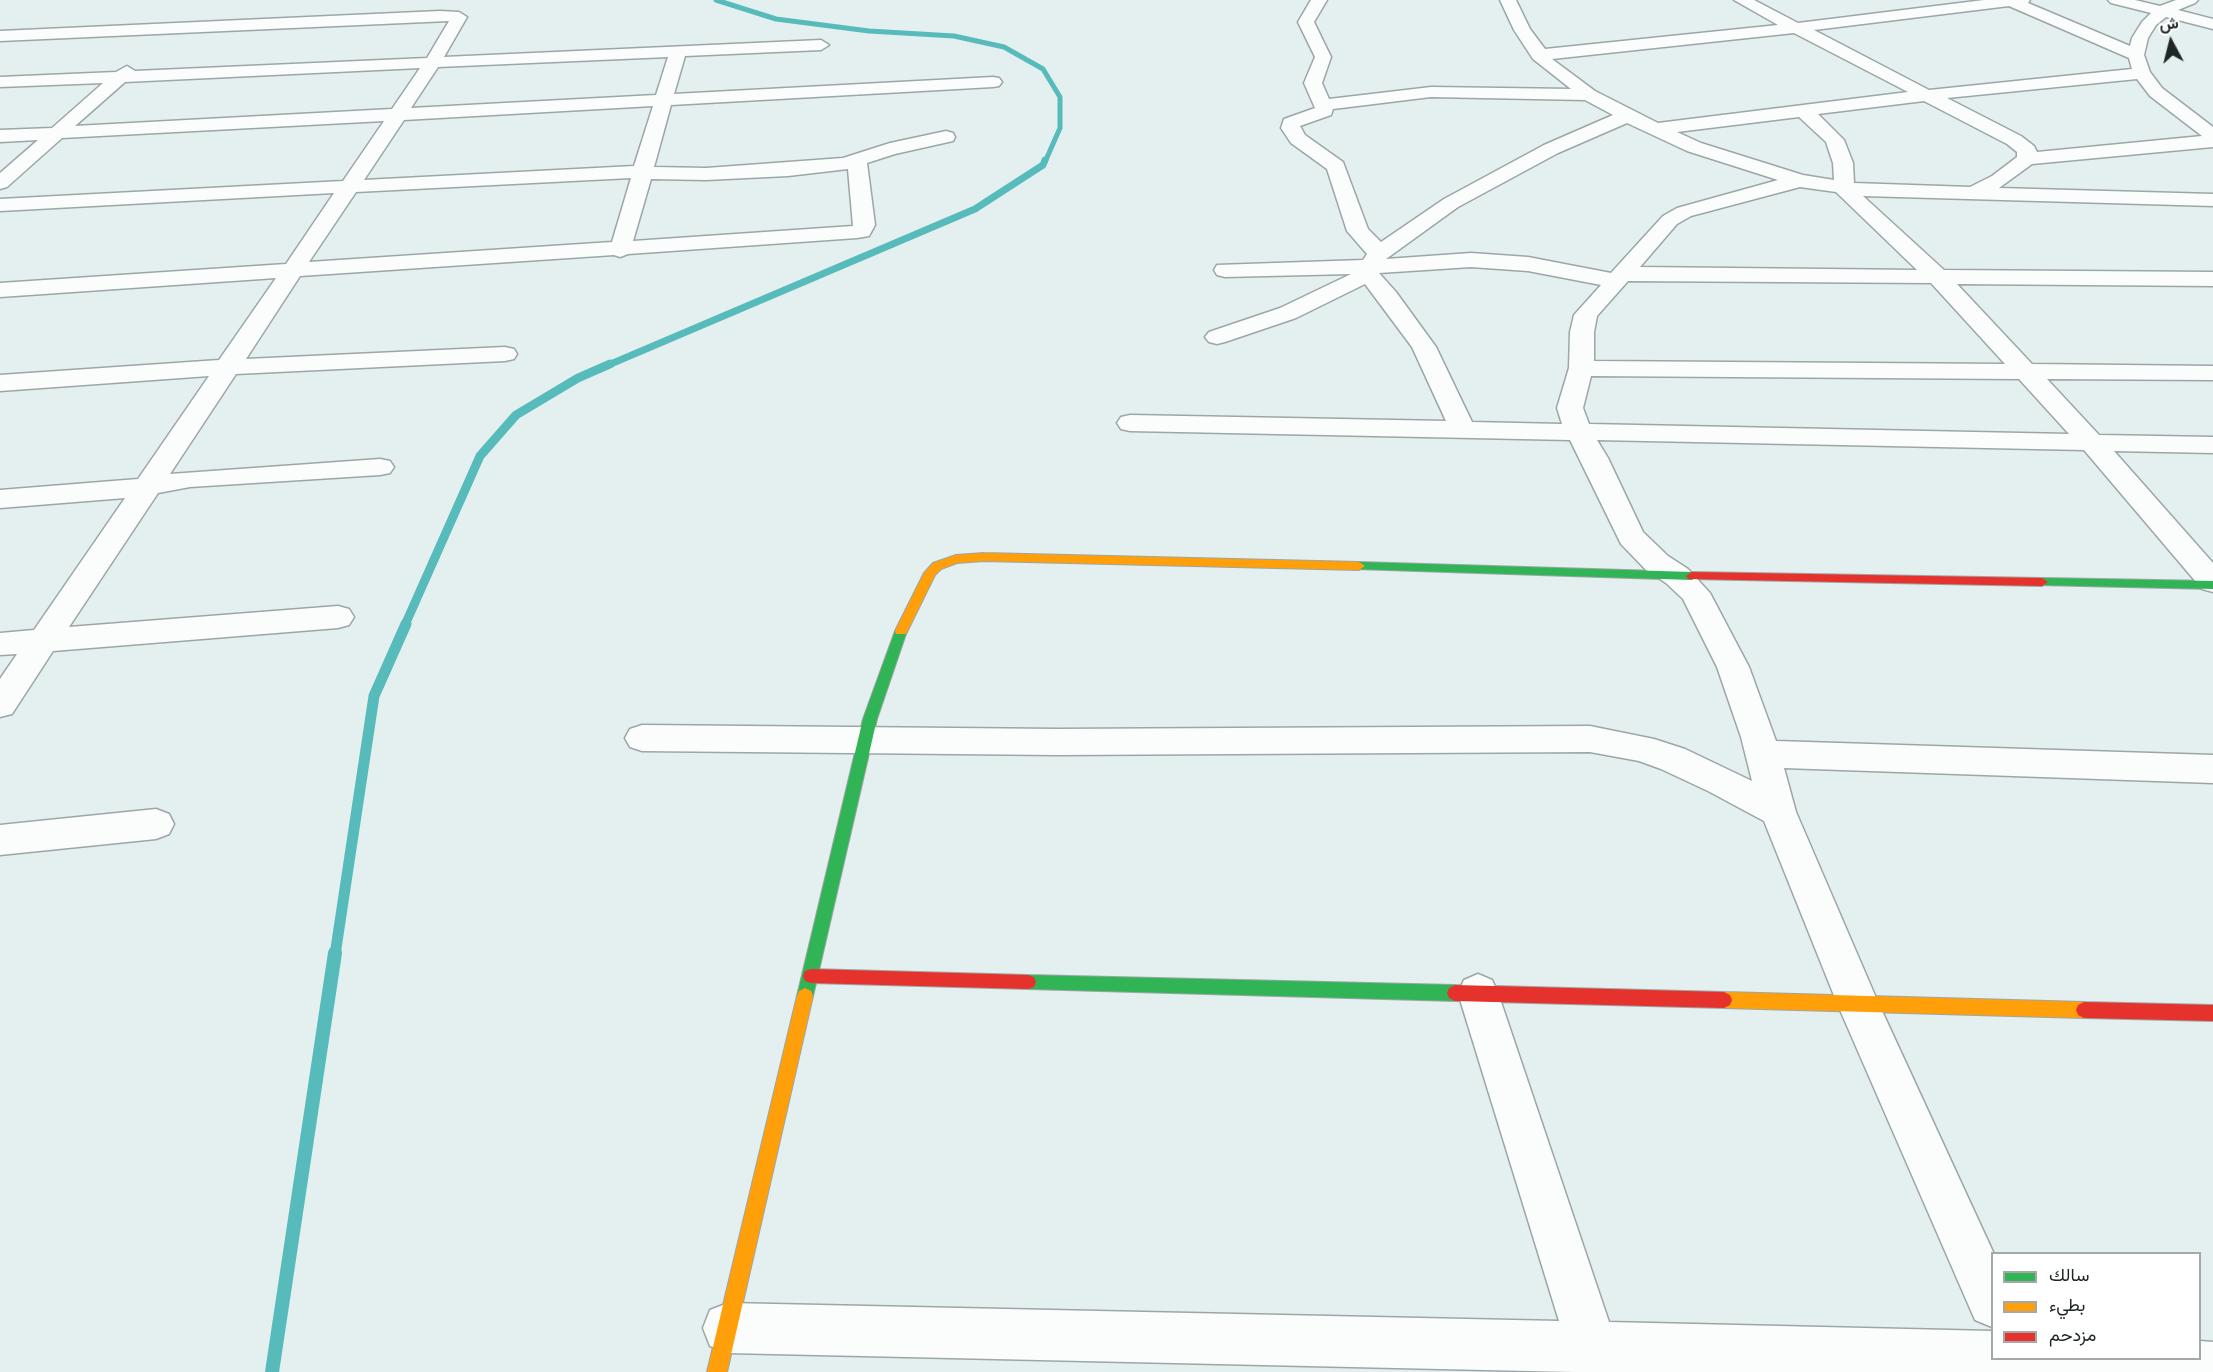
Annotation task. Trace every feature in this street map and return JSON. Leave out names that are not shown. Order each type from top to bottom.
[{"type":"street","points":[[410,0],[440,16]]},
{"type":"street","points":[[1324,0],[1319,0],[1306,22],[1323,57],[1323,63],[1312,83],[1324,112],[1298,119],[1291,123],[1290,128],[1292,134],[1336,166],[1358,231],[1368,244],[1372,264],[1388,297],[1424,347],[1463,430]]},
{"type":"street","points":[[1508,0],[1522,30],[1539,55],[1568,81],[1589,95],[1627,116],[1694,147],[1800,181],[1844,190],[2213,200]]},
{"type":"street","points":[[1742,0],[2014,140],[2027,150],[2027,159]]},
{"type":"street","points":[[2116,0],[2165,10],[2213,24]]},
{"type":"street","points":[[2190,0],[2165,10],[2150,22],[2140,38],[2136,55],[2142,73],[2156,92],[2213,139]]},
{"type":"street","points":[[1539,55],[1795,28],[2017,1],[2136,55]]},
{"type":"street","points":[[259,24],[278,9]]},
{"type":"street","points":[[0,36],[459,17],[433,62],[0,705]]},
{"type":"street","points":[[0,183],[175,28]]},
{"type":"street","points":[[0,82],[821,45]]},
{"type":"street","points":[[620,250],[678,50]]},
{"type":"street","points":[[1654,129],[2142,73]]},
{"type":"street","points":[[0,136],[663,102],[993,82]]},
{"type":"street","points":[[1322,105],[1431,92],[1589,95]]},
{"type":"street","points":[[1804,111],[1835,140],[1843,163],[1844,190],[1937,276],[2091,442],[2213,584]]},
{"type":"street","points":[[1217,337],[1248,329],[1288,314],[1350,284],[1406,236],[1451,203],[1551,149],[1627,116]]},
{"type":"street","points":[[0,205],[643,172],[706,174],[788,170],[831,166],[946,137]]},
{"type":"street","points":[[1972,194],[1999,180],[2027,159],[2213,139]]},
{"type":"street","points":[[0,290],[620,250],[861,231],[864,225],[857,160]]},
{"type":"street","points":[[1800,181],[1684,212],[1670,220],[1586,315],[1582,332],[1581,368],[1570,408],[1578,432],[1594,458],[1631,537],[1657,564],[1677,576],[1695,593],[1733,667],[1750,714],[1778,812],[1858,1003],[1991,1301]]},
{"type":"street","points":[[1224,270],[1486,261],[1621,278],[1937,276],[2213,279]]},
{"type":"street","points":[[0,383],[227,367],[505,354]]},
{"type":"street","points":[[1581,368],[2025,370],[2213,374]]},
{"type":"street","points":[[1130,423],[2213,445]]},
{"type":"street","points":[[0,499],[126,489],[190,479],[380,467]]},
{"type":"street","points":[[1991,1356],[1596,1359],[722,1350],[812,976],[870,719],[896,643],[914,602],[930,573],[937,566],[956,559],[984,557],[1677,576],[2213,584]]},
{"type":"street","points":[[0,644],[338,617]]},
{"type":"street","points":[[642,738],[864,741],[1590,739],[1642,748],[1673,759],[1721,781],[1778,812]]},
{"type":"street","points":[[1762,754],[2213,769]]},
{"type":"street","points":[[0,840],[156,824]]},
{"type":"street","points":[[812,976],[2213,1013]]},
{"type":"street","points":[[1478,993],[1533,1170],[1596,1359]]},
{"type":"street","points":[[2068,1360],[2213,1367]]},
{"type":"waterway","points":[[716,0],[776,19],[869,31],[954,36],[1004,47],[1043,69],[1060,97],[1060,128],[1045,162]]},
{"type":"waterway","points":[[606,366],[975,209],[1043,165],[1045,160]]},
{"type":"waterway","points":[[405,625],[480,456],[516,415],[578,378],[610,364]]},
{"type":"waterway","points":[[335,955],[374,696],[406,624]]},
{"type":"waterway","points":[[272,1372],[335,953]]},
{"type":"traffic: fast","points":[[1359,566],[1692,576]]},
{"type":"traffic: fast","points":[[2042,582],[2213,585]]},
{"type":"traffic: fast","points":[[805,996],[870,719],[901,631]]},
{"type":"traffic: fast","points":[[1028,982],[1455,993]]},
{"type":"traffic: slow","points":[[901,631],[930,573],[937,566],[956,559],[984,557],[1359,566]]},
{"type":"traffic: slow","points":[[717,1372],[805,996]]},
{"type":"traffic: slow","points":[[1724,1000],[2084,1010]]},
{"type":"traffic: jam","points":[[1692,576],[2042,582]]},
{"type":"traffic: jam","points":[[811,976],[1028,982]]},
{"type":"traffic: jam","points":[[1455,993],[1724,1000]]},
{"type":"traffic: jam","points":[[2084,1010],[2213,1013]]}]
